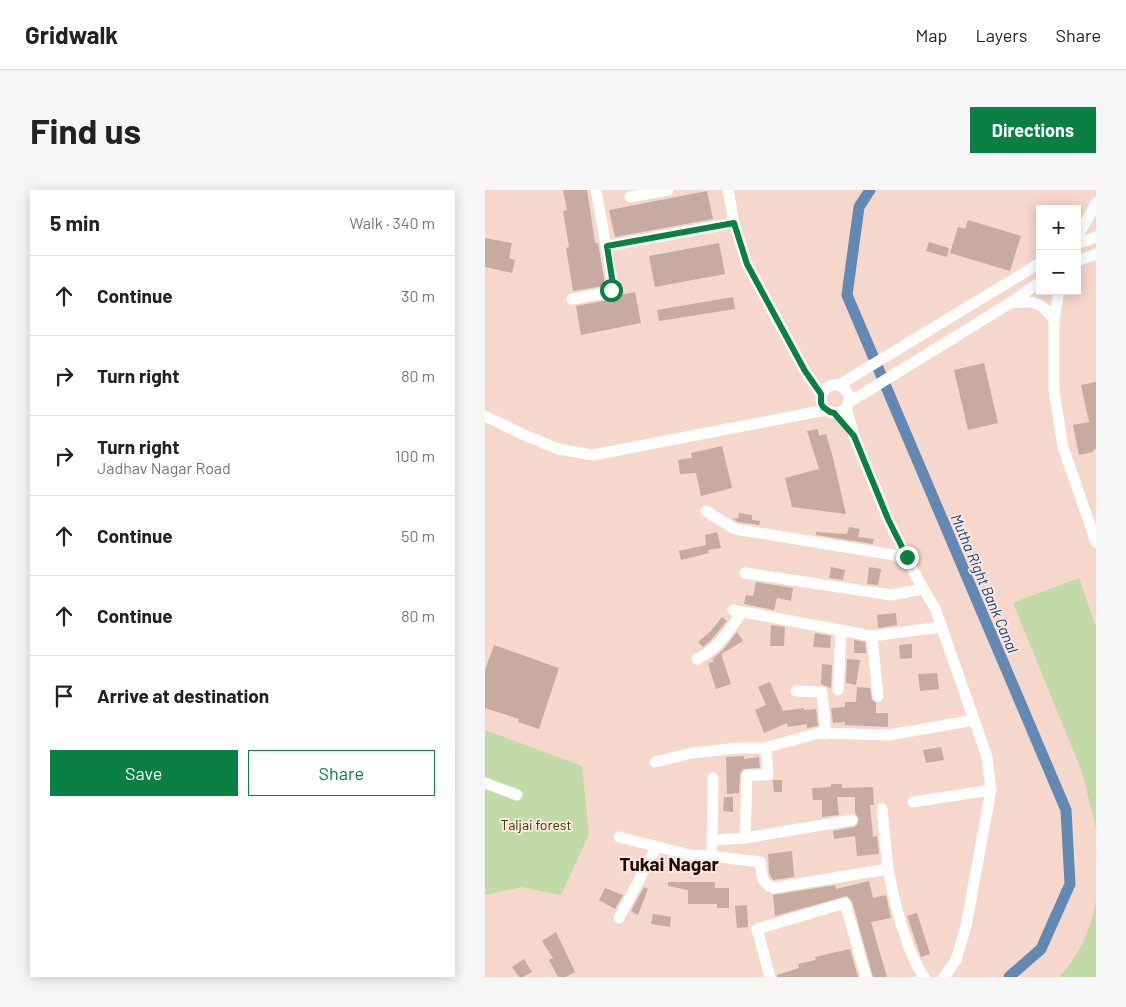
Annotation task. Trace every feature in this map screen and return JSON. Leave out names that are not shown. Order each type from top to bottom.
[{"type":"street","points":[[572,299],[607,292],[611,290],[613,285],[596,190]]},
{"type":"street","points":[[630,197],[668,190]]},
{"type":"street","points":[[728,190],[734,223],[747,264],[805,371],[821,396],[821,403],[854,436]]},
{"type":"street","points":[[1081,231],[1096,204]]},
{"type":"street","points":[[607,246],[734,223]]},
{"type":"street","points":[[1081,243],[1096,237]]},
{"type":"street","points":[[1081,260],[1096,254]]},
{"type":"street","points":[[801,414],[821,396],[827,387],[840,383],[897,351],[1036,266]]},
{"type":"street","points":[[485,416],[558,449],[593,455],[801,414],[839,412],[859,396],[1010,303],[1036,285]]},
{"type":"street","points":[[1058,295],[1054,320],[1054,391],[1063,447],[1096,542]]},
{"type":"street","points":[[1010,303],[1038,303],[1046,308],[1054,320]]},
{"type":"street","points":[[805,371],[840,383],[846,391],[849,399],[847,406],[854,436],[888,519],[935,608],[987,757],[991,790],[966,926],[956,960],[944,977]]},
{"type":"street","points":[[706,510],[735,529],[907,557]]},
{"type":"street","points":[[745,573],[891,595],[923,588]]},
{"type":"street","points":[[697,659],[710,653],[717,646],[738,611],[872,636],[941,627]]},
{"type":"street","points":[[838,690],[841,631]]},
{"type":"street","points":[[872,636],[878,696]]},
{"type":"street","points":[[796,691],[822,692],[827,734]]},
{"type":"street","points":[[655,762],[692,753],[739,748],[767,748],[819,734],[889,735],[974,720]]},
{"type":"street","points":[[745,838],[747,775],[768,775],[767,748]]},
{"type":"street","points":[[712,856],[713,778]]},
{"type":"street","points":[[485,783],[517,794]]},
{"type":"street","points":[[913,802],[991,790]]},
{"type":"street","points":[[882,809],[888,869],[910,950],[917,967],[924,977]]},
{"type":"street","points":[[712,840],[745,838],[852,820]]},
{"type":"street","points":[[619,836],[656,848],[690,855],[760,862],[763,881],[767,886],[773,888],[888,869]]},
{"type":"street","points":[[619,918],[656,848]]},
{"type":"street","points":[[770,977],[757,929],[845,903],[866,977]]},
{"type":"green space","points":[[1079,578],[1096,627],[1096,828],[1082,772],[1013,603]]},
{"type":"green space","name":"Taljai forest","points":[[485,730],[582,766],[589,834],[561,895],[522,887],[485,895]]},
{"type":"green space","points":[[1096,897],[1096,975],[1095,977],[1059,977],[1066,970],[1084,940],[1089,929]]},
{"type":"building","points":[[563,190],[587,190],[595,243],[598,243],[604,286],[573,291],[566,248],[569,247],[563,211],[567,210]]},
{"type":"building","points":[[707,191],[713,219],[615,237],[609,210]]},
{"type":"building","points":[[968,220],[1021,236],[1010,271],[950,253],[958,227],[965,229]]},
{"type":"building","points":[[485,238],[512,243],[509,258],[515,260],[512,273],[485,267]]},
{"type":"building","points":[[929,242],[949,248],[947,257],[926,251]]},
{"type":"building","points":[[719,243],[725,274],[655,287],[649,256]]},
{"type":"building","points":[[635,292],[641,323],[581,335],[576,306],[608,300],[615,296]]},
{"type":"building","points":[[733,297],[735,309],[659,321],[657,310]]},
{"type":"building","points":[[984,363],[998,423],[968,430],[954,370]]},
{"type":"building","points":[[1096,382],[1096,449],[1093,452],[1079,455],[1073,425],[1089,422],[1081,385]]},
{"type":"building","points":[[818,429],[819,436],[826,434],[846,514],[792,507],[785,478],[819,469],[807,431]]},
{"type":"building","points":[[722,446],[732,488],[701,496],[696,473],[680,474],[678,460],[692,458],[691,453]]},
{"type":"building","points":[[739,513],[752,515],[752,520],[760,521],[759,525],[738,522],[733,519],[738,518]]},
{"type":"building","points":[[849,527],[860,529],[858,537],[874,539],[873,544],[816,535],[816,532],[847,534]]},
{"type":"building","points":[[717,532],[721,548],[708,550],[709,553],[681,560],[679,551],[706,545],[705,535]]},
{"type":"building","points":[[831,567],[845,570],[843,580],[829,578]]},
{"type":"building","points":[[869,567],[881,569],[878,585],[867,584]]},
{"type":"building","points":[[756,582],[793,588],[791,601],[777,598],[774,610],[744,604],[746,595],[753,596]]},
{"type":"building","points":[[896,613],[897,625],[878,628],[877,615]]},
{"type":"building","points":[[722,617],[727,621],[703,647],[698,642],[711,631]]},
{"type":"building","points":[[771,625],[785,627],[784,646],[770,646]]},
{"type":"building","points":[[737,632],[743,641],[721,654],[731,684],[716,689],[708,664],[714,661],[712,659],[723,650]]},
{"type":"building","points":[[815,633],[831,636],[830,648],[813,647]]},
{"type":"building","points":[[854,640],[865,642],[866,653],[854,653]]},
{"type":"building","points":[[912,644],[912,658],[900,659],[899,645]]},
{"type":"building","points":[[494,645],[559,668],[539,729],[518,722],[519,719],[485,708],[485,670]]},
{"type":"building","points":[[847,659],[860,660],[856,685],[846,683]]},
{"type":"building","points":[[822,664],[832,665],[831,688],[821,684]]},
{"type":"building","points":[[937,673],[939,689],[920,691],[918,674]]},
{"type":"building","points":[[770,682],[783,711],[804,708],[804,710],[816,709],[818,726],[807,728],[807,724],[788,727],[787,723],[764,733],[755,710],[766,705],[758,687]]},
{"type":"building","points":[[857,687],[870,688],[872,700],[876,703],[876,713],[888,713],[888,727],[845,725],[845,722],[833,723],[831,708],[845,707],[845,702],[856,702]]},
{"type":"building","points":[[941,747],[944,760],[926,763],[923,750]]},
{"type":"building","points":[[744,756],[744,759],[759,757],[760,768],[743,769],[740,774],[739,793],[727,794],[726,757]]},
{"type":"building","points":[[773,780],[782,780],[782,792],[774,792]]},
{"type":"building","points":[[831,784],[842,784],[842,788],[873,787],[874,805],[870,805],[873,837],[877,836],[879,854],[857,856],[855,836],[834,839],[833,831],[854,827],[859,819],[855,813],[855,797],[837,797],[839,815],[822,817],[822,800],[813,800],[812,788],[831,787]]},
{"type":"building","points":[[724,797],[733,797],[733,812],[723,811]]},
{"type":"building","points":[[792,851],[794,877],[773,880],[769,873],[768,854]]},
{"type":"building","points":[[869,881],[873,898],[886,895],[891,918],[871,922],[887,977],[873,977],[852,901],[847,896],[775,916],[773,895],[835,885],[836,889]]},
{"type":"building","points":[[668,882],[715,882],[715,888],[729,888],[729,908],[717,908],[717,904],[688,904],[688,890],[668,886]]},
{"type":"building","points":[[644,887],[648,889],[638,915],[631,911]]},
{"type":"building","points":[[605,888],[623,895],[615,909],[599,900]]},
{"type":"building","points":[[747,905],[748,927],[737,928],[735,906]]},
{"type":"building","points":[[917,913],[930,954],[921,957],[907,916]]},
{"type":"building","points":[[653,914],[671,917],[670,927],[651,924]]},
{"type":"building","points":[[556,932],[575,972],[566,977],[558,977],[549,960],[553,958],[542,941]]},
{"type":"building","points":[[850,949],[858,977],[777,977],[777,975],[799,968],[798,964],[816,960],[815,957]]},
{"type":"building","points":[[524,959],[532,972],[519,977],[512,967]]},
{"type":"waterway","name":"Mutha Right Bank Canal","points":[[870,190],[859,207],[847,295],[1066,810],[1070,884],[1041,949],[1009,977]]},
{"type":"district","name":"Tukai Nagar","points":[[669,863]]},
{"type":"route","points":[[611,290],[613,285],[607,246],[734,223],[747,264],[805,371],[821,394],[820,398],[823,407],[834,413],[854,436],[888,519],[907,557]]}]
